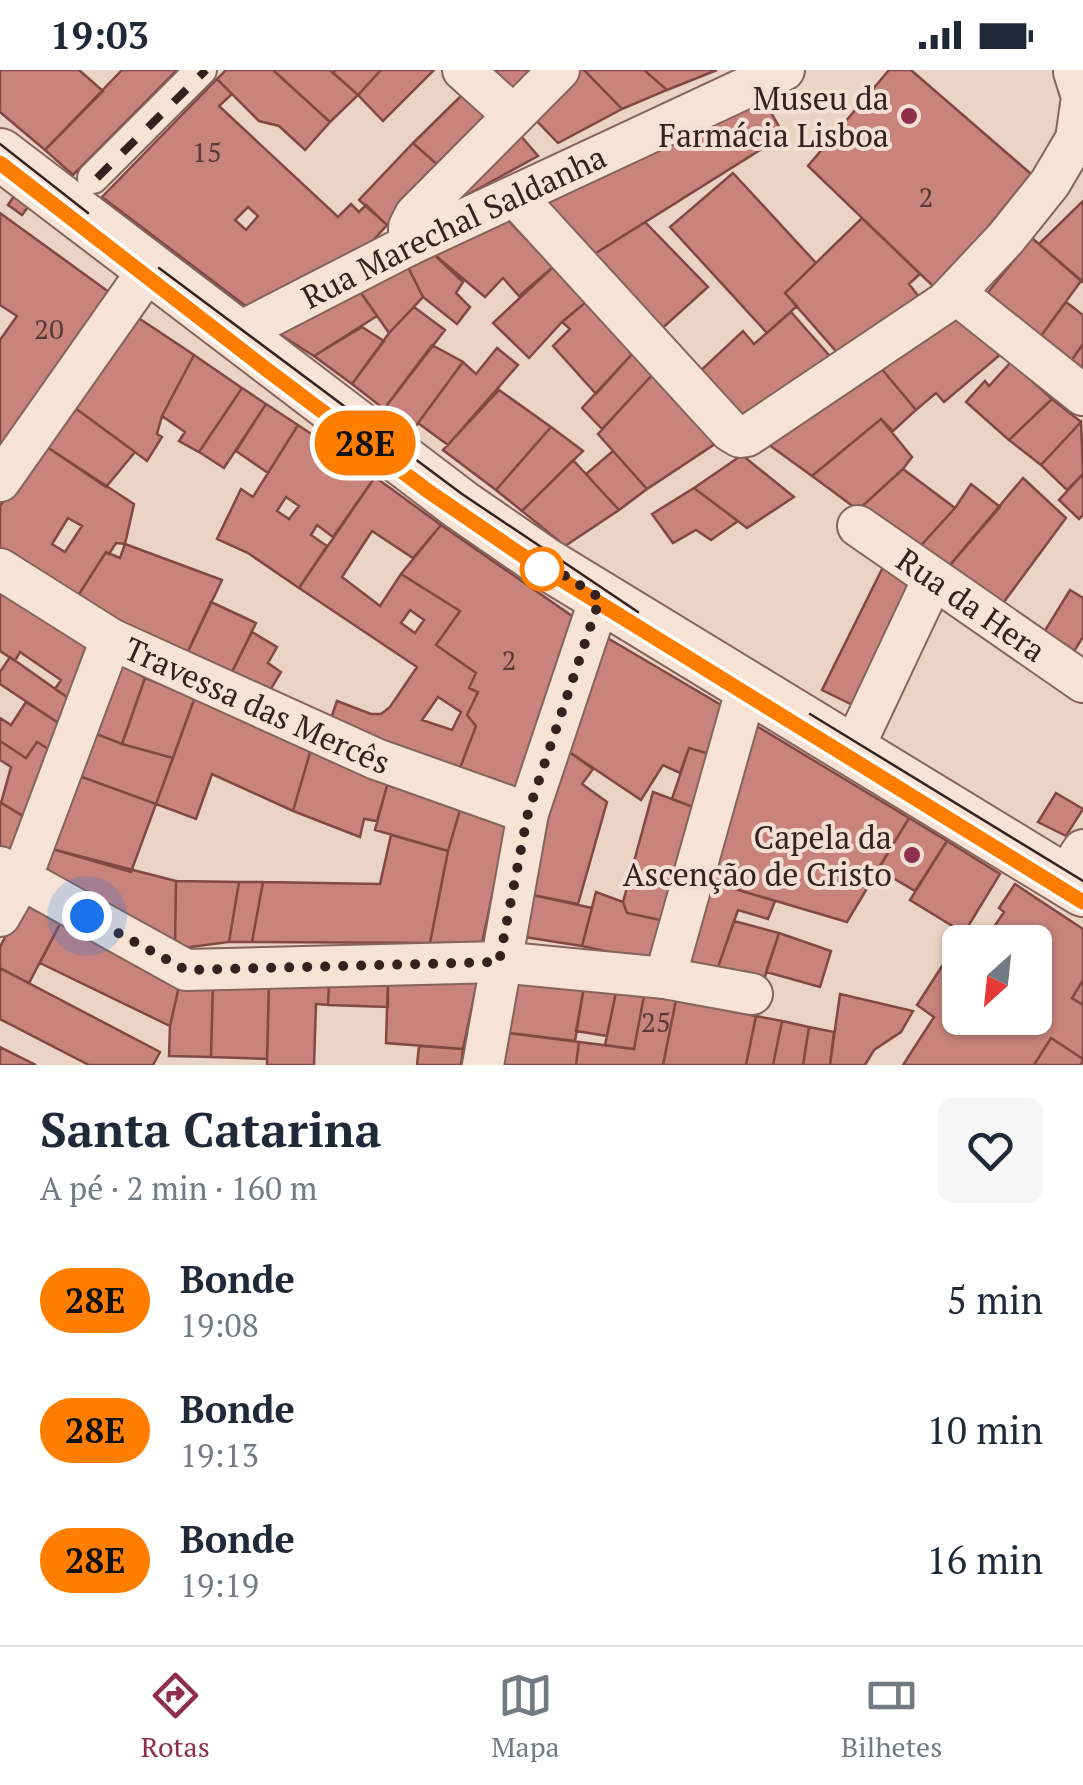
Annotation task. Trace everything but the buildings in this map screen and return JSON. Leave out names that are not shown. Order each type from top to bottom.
[{"type":"street","points":[[93,178],[201,70]]},
{"type":"street","points":[[463,70],[512,114]]},
{"type":"street","points":[[408,245],[409,227],[415,216],[559,70]]},
{"type":"street","name":"Rua Marechal Saldanha","points":[[234,335],[408,245],[784,70]]},
{"type":"street","points":[[515,196],[730,431],[740,437],[754,434],[937,309],[1074,166],[1082,97],[1074,71]]},
{"type":"street","points":[[1,158],[461,506],[600,598],[747,687],[1076,873]]},
{"type":"street","points":[[0,481],[150,268]]},
{"type":"street","points":[[955,293],[1083,395]]},
{"type":"street","name":"Rua da Hera","points":[[858,526],[1083,682]]},
{"type":"street","name":"Travessa das Mercês","points":[[0,569],[111,639],[376,760],[528,813]]},
{"type":"street","points":[[853,749],[933,580]]},
{"type":"street","points":[[483,1065],[528,813],[600,598]]},
{"type":"street","points":[[0,916],[11,873],[111,639]]},
{"type":"street","points":[[665,978],[747,687]]},
{"type":"street","points":[[11,873],[186,970],[499,962],[665,978],[752,994]]},
{"type":"tram line","points":[[0,144],[88,213]]},
{"type":"tram line","name":"28E","points":[[0,163],[428,491],[520,554],[1083,902]]},
{"type":"tram line","points":[[0,164],[428,491],[520,554],[1083,902]]},
{"type":"tram line","points":[[159,268],[462,494],[638,612]]},
{"type":"tram line","points":[[810,714],[1083,881]]},
{"type":"railway","points":[[97,178],[206,70]]},
{"type":"place","name":"Museu da Farmácia Lisboa","points":[[909,116]]},
{"type":"place","name":"Capela da Ascenção de Cristo","points":[[912,855]]},
{"type":"route","points":[[87,916],[186,970],[499,962],[528,813],[600,598],[545,563],[542,569]]}]
